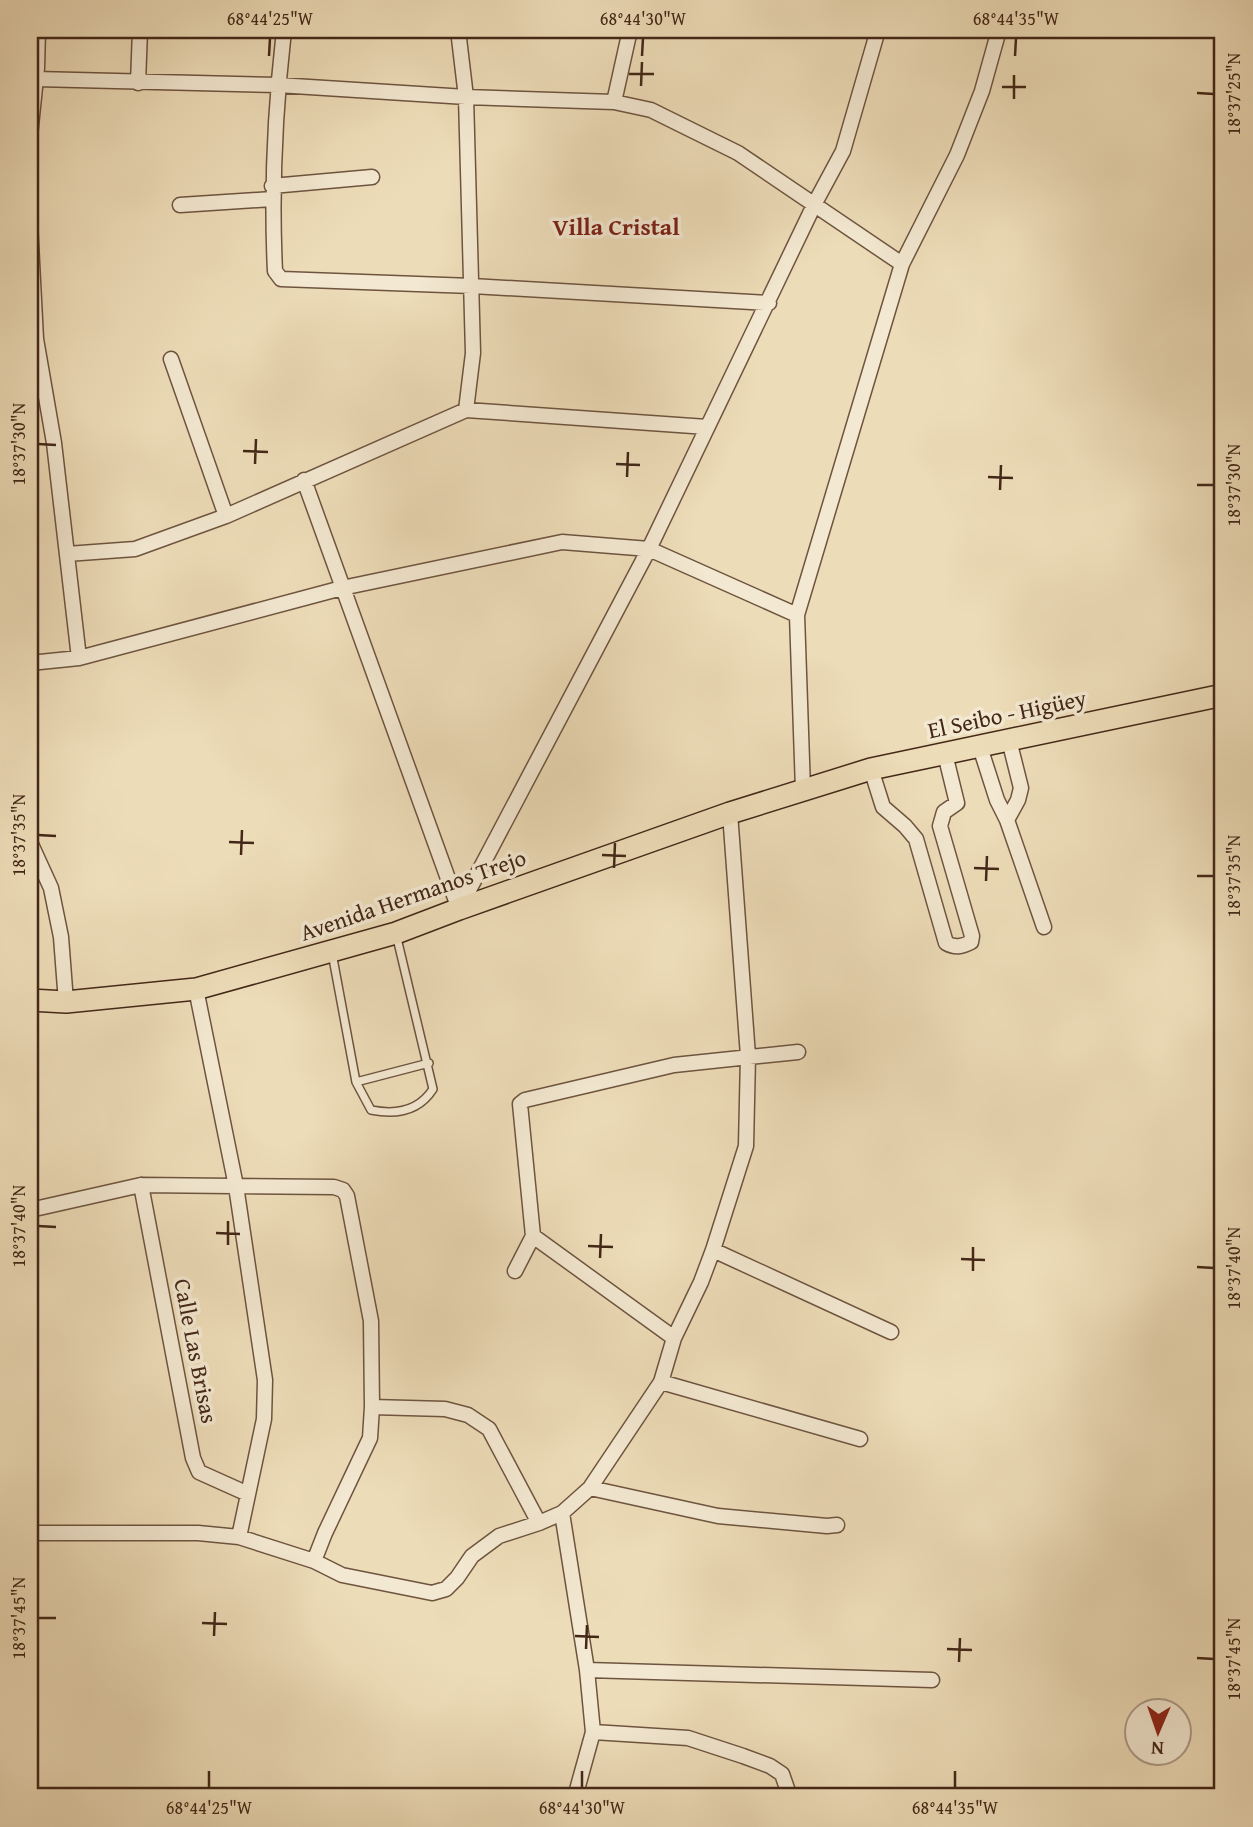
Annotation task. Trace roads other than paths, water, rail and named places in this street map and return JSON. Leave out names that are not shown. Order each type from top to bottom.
[{"type":"main road","name":"El Seibo - Higüey","points":[[803,790],[871,769],[1223,695]]},
{"type":"main road","name":"Avenida Hermanos Trejo","points":[[30,1000],[66,1002],[196,989],[332,953],[396,933],[730,813],[803,790]]},
{"type":"street","points":[[30,135],[38,30]]},
{"type":"street","points":[[138,83],[140,30]]},
{"type":"street","points":[[284,30],[272,192],[275,271],[281,279],[472,286],[769,303]]},
{"type":"street","points":[[458,30],[466,97],[472,286],[473,353],[466,410]]},
{"type":"street","points":[[614,102],[630,30]]},
{"type":"street","points":[[459,909],[649,549],[843,150],[878,30]]},
{"type":"street","points":[[803,790],[797,615],[902,264],[957,155],[982,91],[999,30]]},
{"type":"street","points":[[36,79],[278,85],[466,97],[614,102],[651,110],[738,153],[902,264]]},
{"type":"street","points":[[180,205],[372,177]]},
{"type":"street","points":[[30,233],[36,339],[54,443],[79,658]]},
{"type":"street","points":[[171,359],[226,516]]},
{"type":"street","points":[[67,554],[135,550],[226,516],[466,410],[707,427]]},
{"type":"street","points":[[304,480],[459,909]]},
{"type":"street","points":[[30,663],[79,658],[342,588],[562,542],[649,549],[797,615]]},
{"type":"street","points":[[1007,820],[1021,788],[1009,740]]},
{"type":"street","points":[[980,747],[1044,927]]},
{"type":"street","points":[[871,769],[883,807],[916,839],[946,943],[952,947],[963,946],[971,942],[972,936],[940,826],[944,812],[957,803],[946,754]]},
{"type":"street","points":[[30,1533],[198,1533],[239,1537],[314,1561],[342,1575],[432,1593],[446,1590],[472,1556],[499,1536],[562,1513],[590,1488],[661,1382],[674,1338],[713,1250],[746,1146],[748,1056],[730,813]]},
{"type":"street","points":[[916,839],[942,835]]},
{"type":"street","points":[[30,842],[51,888],[61,937],[66,1002]]},
{"type":"street","points":[[196,989],[236,1186],[265,1380],[264,1419],[239,1537]]},
{"type":"street","points":[[515,1271],[533,1236],[520,1104],[525,1100],[674,1065],[798,1052]]},
{"type":"street","points":[[30,1210],[141,1185],[334,1187],[343,1191],[371,1321],[370,1438],[324,1533],[314,1561]]},
{"type":"street","name":"Calle Las Brisas","points":[[141,1185],[193,1458],[199,1472],[248,1494]]},
{"type":"street","points":[[533,1236],[674,1338]]},
{"type":"street","points":[[713,1250],[891,1332]]},
{"type":"street","points":[[661,1382],[860,1439]]},
{"type":"street","points":[[372,1407],[445,1409],[468,1415],[489,1429],[539,1523]]},
{"type":"street","points":[[590,1488],[718,1516],[837,1525]]},
{"type":"street","points":[[562,1513],[587,1670],[593,1732],[575,1797]]},
{"type":"street","points":[[587,1670],[932,1680]]},
{"type":"street","points":[[593,1732],[688,1738],[743,1756],[770,1766],[782,1774],[790,1797]]},
{"type":"lane","points":[[332,953],[356,1082],[371,1110],[392,1114],[426,1100],[433,1088],[396,933]]},
{"type":"lane","points":[[356,1082],[429,1063]]},
{"type":"district","name":"Villa Cristal","points":[[616,227]]}]
